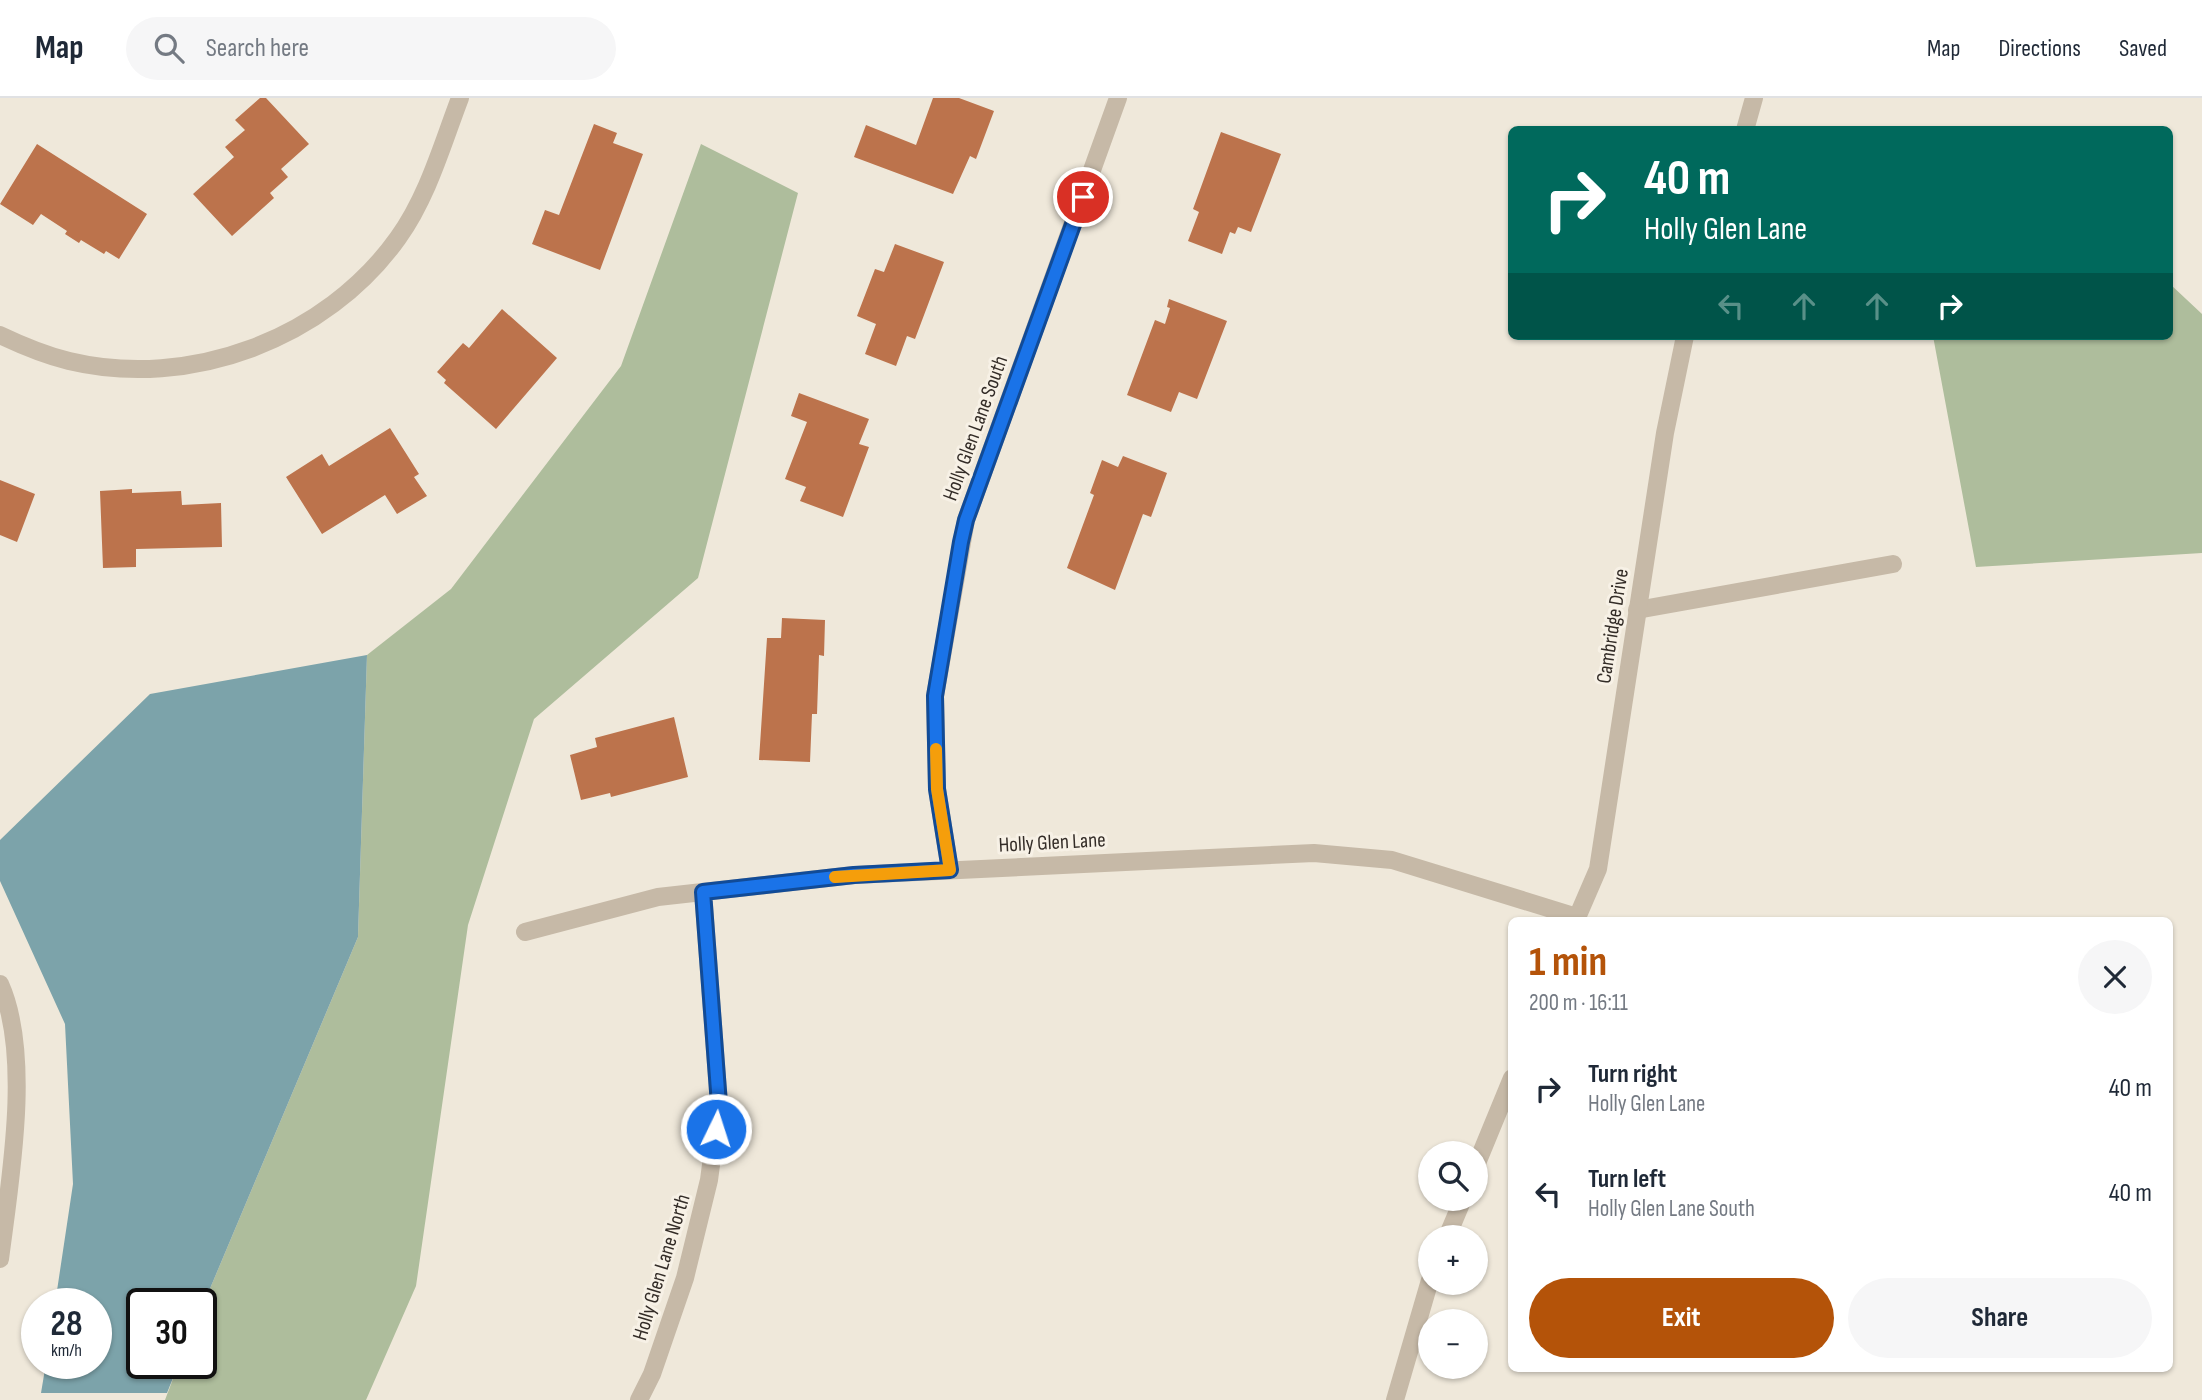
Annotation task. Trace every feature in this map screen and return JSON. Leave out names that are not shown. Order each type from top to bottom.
[{"type":"street","points":[[0,335],[38,353],[71,362],[138,369],[171,368],[215,360],[268,342],[298,327],[352,288],[398,238],[419,205],[460,98]]},
{"type":"street","name":"Holly Glen Lane South","points":[[950,870],[937,789],[935,696],[966,520],[1118,98]]},
{"type":"street","points":[[1746,126],[1754,98]]},
{"type":"street","name":"Cambridge Drive","points":[[1577,917],[1598,869],[1665,433],[1684,340]]},
{"type":"street","points":[[1637,610],[1893,564]]},
{"type":"street","name":"Holly Glen Lane","points":[[526,932],[658,897],[854,875],[1314,853],[1392,860],[1570,917]]},
{"type":"street","name":"Holly Glen Lane North","points":[[639,1400],[652,1374],[685,1278],[709,1180],[719,1104],[703,892]]},
{"type":"street","points":[[0,984],[7,1000],[16,1045],[16,1091],[0,1259]]},
{"type":"street","points":[[1486,1141],[1508,1088]]},
{"type":"street","points":[[1395,1400],[1426,1295]]},
{"type":"green space","points":[[701,144],[798,193],[698,578],[534,719],[468,925],[416,1286],[366,1400],[165,1400],[173,1379],[217,1379],[217,1288],[210,1288],[358,937],[367,655],[451,589],[621,366]]},
{"type":"green space","points":[[2173,287],[2202,314],[2202,553],[1976,567],[1934,340],[2173,340]]},
{"type":"water","points":[[367,655],[358,937],[210,1288],[126,1288],[126,1379],[173,1379],[167,1393],[41,1393],[43,1379],[112,1379],[112,1288],[57,1288],[73,1184],[65,1024],[0,881],[0,840],[150,694]]},
{"type":"building","points":[[260,98],[266,98],[309,144],[281,169],[288,177],[270,193],[274,198],[232,236],[193,194],[234,157],[225,147],[245,130],[235,120]]},
{"type":"building","points":[[933,98],[959,98],[994,111],[976,159],[970,156],[953,194],[854,157],[866,125],[916,145]]},
{"type":"building","points":[[594,124],[617,133],[613,143],[643,154],[600,270],[532,244],[545,210],[559,215]]},
{"type":"building","points":[[1221,132],[1281,154],[1251,232],[1238,227],[1235,234],[1230,232],[1222,254],[1188,241],[1199,212],[1193,209]]},
{"type":"building","points":[[37,144],[147,214],[119,259],[106,251],[104,254],[81,240],[79,243],[65,234],[67,231],[41,214],[33,225],[0,204]]},
{"type":"building","points":[[895,244],[944,262],[915,339],[907,336],[896,366],[865,354],[876,324],[857,316],[875,269],[884,272]]},
{"type":"building","points":[[1169,299],[1227,321],[1197,399],[1179,392],[1171,412],[1127,395],[1155,320],[1165,324],[1170,308],[1167,307]]},
{"type":"building","points":[[502,309],[557,358],[496,429],[444,383],[446,380],[437,372],[463,343],[469,348]]},
{"type":"building","points":[[799,393],[869,419],[859,444],[869,447],[843,517],[800,501],[806,487],[785,479],[807,422],[791,416]]},
{"type":"building","points":[[390,428],[419,474],[414,477],[427,496],[397,514],[385,495],[322,534],[286,477],[322,454],[329,466]]},
{"type":"building","points":[[1123,456],[1167,473],[1151,517],[1143,514],[1115,590],[1067,568],[1094,495],[1090,493],[1102,460],[1118,467]]},
{"type":"building","points":[[0,480],[35,494],[17,542],[0,535]]},
{"type":"building","points":[[132,489],[132,493],[181,491],[182,505],[221,503],[222,547],[136,549],[136,567],[103,568],[100,491]]},
{"type":"building","points":[[782,618],[825,620],[824,656],[819,655],[817,714],[812,714],[810,762],[759,760],[767,638],[781,638]]},
{"type":"building","points":[[674,717],[688,777],[611,797],[610,793],[581,800],[570,755],[597,747],[595,738]]},
{"type":"slow traffic","points":[[835,877],[950,870],[937,789],[936,749]]},
{"type":"route","points":[[716,1129],[719,1104],[703,892],[854,875],[950,870],[937,789],[935,696],[948,607],[966,520],[1083,197]]}]
